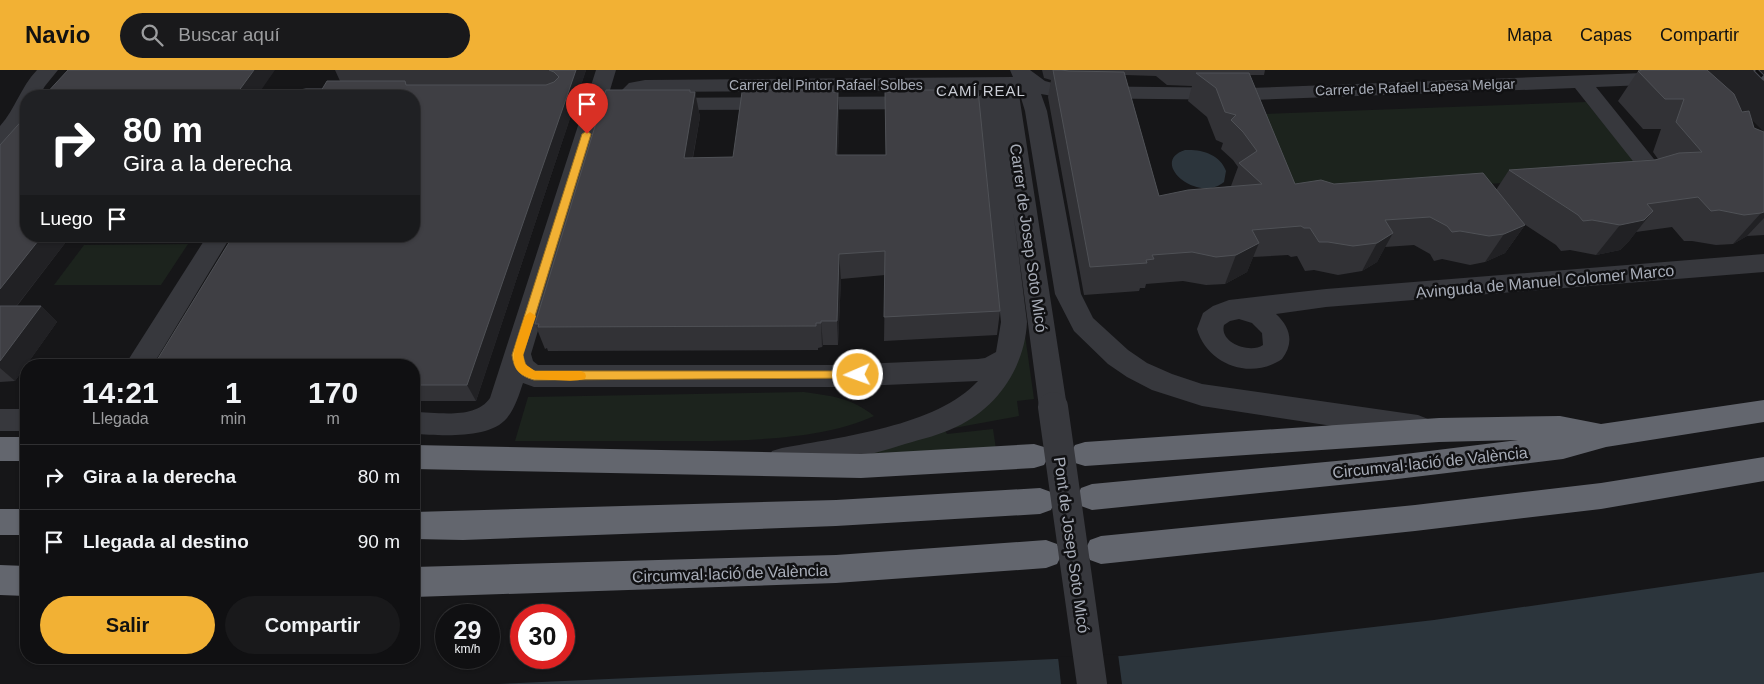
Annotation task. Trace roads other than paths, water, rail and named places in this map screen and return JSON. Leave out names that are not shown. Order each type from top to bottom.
[{"type":"highway","name":"Circumval·lació de València","points":[[1092,497],[1388,468],[1563,447],[1606,435],[1764,410]]},
{"type":"highway","points":[[1085,454],[1439,430],[1560,428],[1606,435]]},
{"type":"highway","points":[[0,448],[20,449]]},
{"type":"highway","points":[[420,457],[860,466],[1034,456]]},
{"type":"highway","points":[[1101,550],[1415,518],[1591,497],[1764,469]]},
{"type":"highway","points":[[420,526],[473,526],[836,513],[1040,501]]},
{"type":"highway","points":[[0,522],[20,522]]},
{"type":"highway","name":"Circumval·lació de València","points":[[420,582],[836,569],[1046,554]]},
{"type":"highway","points":[[0,580],[20,581]]},
{"type":"street","points":[[32,90],[48,70]]},
{"type":"street","points":[[420,423],[479,421],[494,414],[503,401],[606,70]]},
{"type":"street","points":[[1284,70],[1293,92]]},
{"type":"street","points":[[1321,70],[1334,83],[1358,89]]},
{"type":"street","name":"Carrer de Rafael Lapesa Melgar","points":[[1009,84],[1034,86],[1045,90],[1065,92],[1250,94],[1580,81],[1687,74]]},
{"type":"street","points":[[1580,81],[1651,169],[1650,176],[1643,180],[1613,183]]},
{"type":"street","points":[[755,464],[877,440],[947,419],[971,405],[990,387],[1008,358],[1014,337],[1009,84]]},
{"type":"street","points":[[1009,84],[1036,111],[1068,294],[1083,324],[1118,357],[1137,370],[1154,378],[1202,395],[1439,430]]},
{"type":"street","name":"Carrer del Pintor Rafael Solbes","points":[[596,98],[1009,84]]},
{"type":"street","name":"Carrer de Josep Soto Micó","points":[[1009,84],[1053,406]]},
{"type":"street","points":[[1250,94],[1259,118]]},
{"type":"street","points":[[0,139],[20,115]]},
{"type":"street","points":[[144,359],[215,242]]},
{"type":"street","name":"Avinguda de Manuel Colomer Marco","points":[[1326,298],[1312,301],[1290,312],[1282,323],[1277,347],[1272,354],[1263,358],[1240,358],[1228,354],[1212,340],[1209,332],[1210,324],[1214,318],[1229,310],[1326,298],[1764,263]]},
{"type":"street","points":[[1229,310],[1250,311],[1260,315],[1276,330],[1278,339]]},
{"type":"street","points":[[518,355],[519,365],[525,372],[534,376],[838,376],[978,370],[991,368],[1008,358]]},
{"type":"street","name":"Pont de Josep Soto Micó","points":[[1053,406],[1092,684]]},
{"type":"street","points":[[0,420],[20,420]]},
{"type":"railway","points":[[1756,70],[1764,78]]},
{"type":"district","name":"CAMÍ REAL","points":[[981,91]]}]
